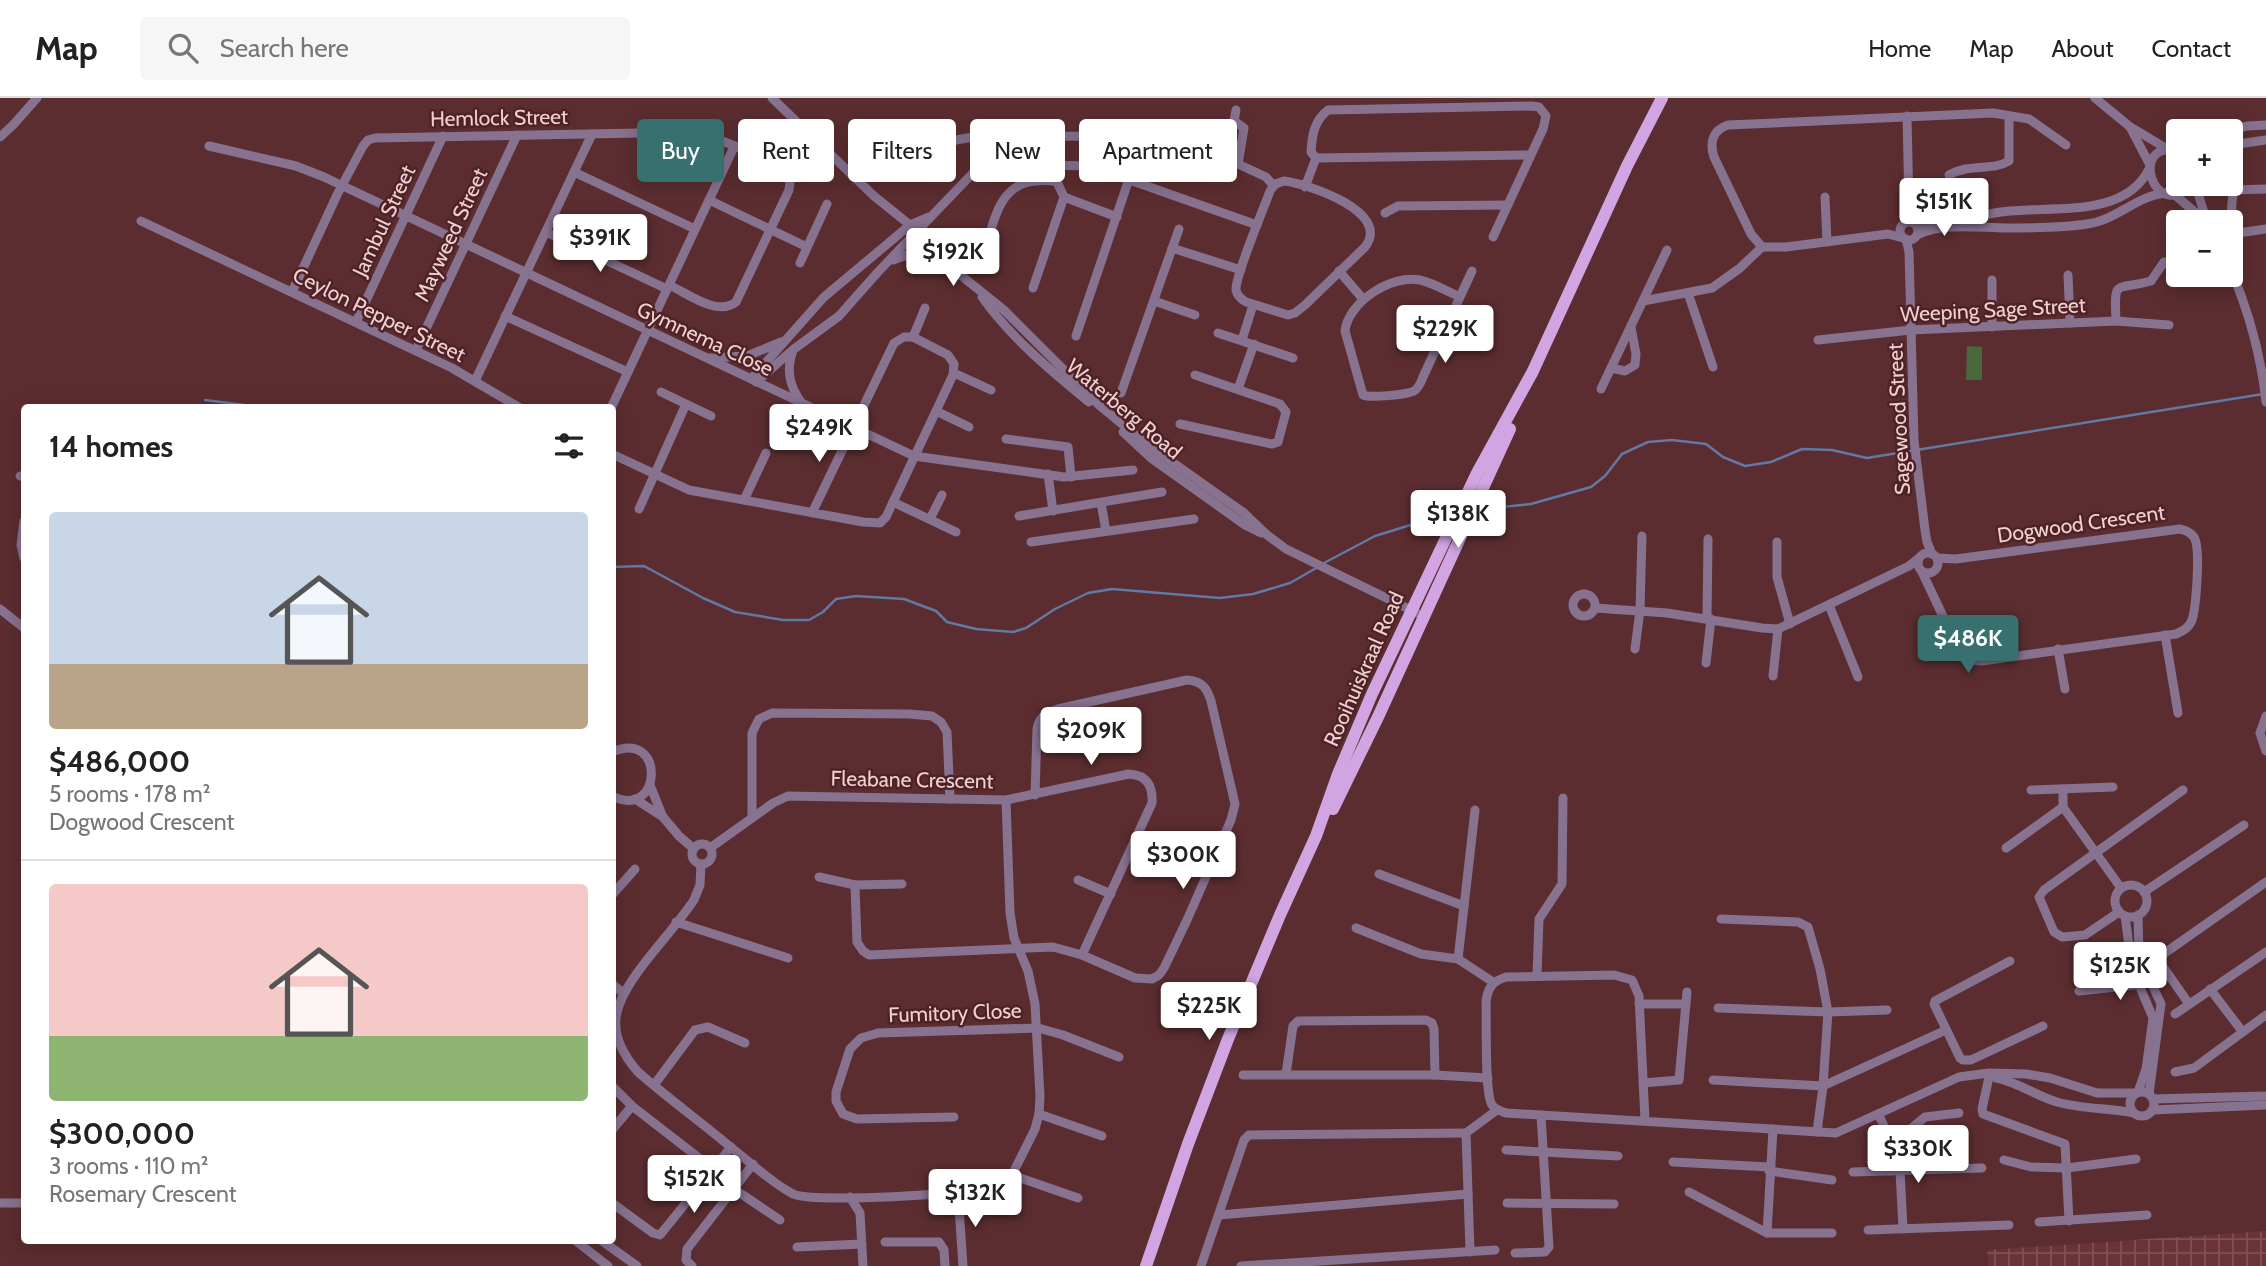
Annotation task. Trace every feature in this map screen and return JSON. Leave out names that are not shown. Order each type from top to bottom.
[{"type":"main road","name":"Rooihuiskraal Road","points":[[1627,166],[1653,98]]},
{"type":"main road","name":"Rooihuiskraal Road","points":[[1146,1266],[1228,1039],[1316,836],[1338,774],[1411,610],[1476,475],[1533,371],[1627,166],[1662,98]]},
{"type":"main road","name":"Rooihuiskraal Road","points":[[1316,836],[1333,809],[1378,717],[1522,404],[1533,371]]},
{"type":"street","points":[[0,137],[37,98]]},
{"type":"street","name":"Waterberg Road","points":[[772,98],[874,196],[914,228],[948,265],[1004,310],[1099,405],[1145,443],[1244,513],[1267,535],[1306,560],[1424,617]]},
{"type":"street","points":[[2095,98],[2129,125],[2166,145]]},
{"type":"street","points":[[1316,158],[1311,152],[1312,132],[1323,114],[1332,109],[1531,106],[1542,109],[1546,118],[1543,129],[1493,237]]},
{"type":"street","points":[[1236,110],[1234,121],[1244,128],[1237,164],[1268,178],[1274,186]]},
{"type":"street","points":[[2066,145],[2034,121],[1993,113],[1728,125],[1718,129],[1712,141],[1712,151],[1751,234],[1762,247],[1775,248],[1938,228],[2073,226],[2107,219],[2142,199],[2166,195]]},
{"type":"street","name":"Sagewood Street","points":[[1907,116],[1914,440],[1927,542],[1926,563]]},
{"type":"street","points":[[1949,175],[1968,167],[2007,163],[2010,158],[2008,117]]},
{"type":"street","points":[[2129,125],[2150,167],[2152,183],[2158,190],[2166,193]]},
{"type":"street","points":[[2243,127],[2265,125],[2266,140],[2243,143]]},
{"type":"street","name":"Hemlock Street","points":[[292,292],[342,186],[368,140],[379,137],[692,132],[781,168],[788,176],[789,190],[742,290],[736,302],[724,308],[668,287],[546,232]]},
{"type":"street","points":[[475,381],[592,134]]},
{"type":"street","name":"Mayweed Street","points":[[416,350],[517,135]]},
{"type":"street","points":[[956,140],[973,137],[1079,135]]},
{"type":"street","name":"Jambul Street","points":[[356,321],[443,136]]},
{"type":"street","name":"Gymnema Close","points":[[209,146],[243,156],[296,166],[342,186],[914,456],[1071,477],[1133,470]]},
{"type":"street","points":[[613,404],[734,147]]},
{"type":"street","points":[[1909,231],[2004,211],[2100,204],[2123,197],[2139,186],[2158,154],[2166,152]]},
{"type":"street","points":[[1316,158],[1530,155]]},
{"type":"street","points":[[1305,187],[1316,158]]},
{"type":"street","points":[[574,172],[695,229]]},
{"type":"street","points":[[753,381],[824,297],[930,216],[970,177]]},
{"type":"street","points":[[1286,180],[1305,187],[1349,204],[1366,220],[1371,228],[1371,236],[1368,244],[1305,305],[1292,314],[1281,314],[1243,300],[1237,291],[1241,270],[1274,186],[1286,180]]},
{"type":"street","points":[[982,261],[1003,199],[1012,188],[1025,182],[1054,181],[1059,185],[1064,197],[1033,288]]},
{"type":"street","points":[[1076,337],[1128,182]]},
{"type":"street","points":[[1137,182],[1257,225]]},
{"type":"street","points":[[2266,189],[2234,190],[2231,216],[2238,233],[2266,229]]},
{"type":"street","points":[[2173,196],[2191,210]]},
{"type":"street","points":[[1064,197],[1117,217]]},
{"type":"street","points":[[1825,197],[1827,242]]},
{"type":"street","points":[[709,200],[807,247]]},
{"type":"street","points":[[800,263],[827,204]]},
{"type":"street","points":[[1384,213],[1398,206],[1508,205]]},
{"type":"street","points":[[2072,207],[2073,226]]},
{"type":"street","name":"Ceylon Pepper Street","points":[[141,221],[416,350],[513,404]]},
{"type":"street","points":[[753,381],[839,316],[889,262],[914,228]]},
{"type":"street","points":[[1121,393],[1179,229]]},
{"type":"street","points":[[1643,301],[1718,285],[1762,247]]},
{"type":"street","points":[[1172,248],[1241,270]]},
{"type":"street","points":[[1601,389],[1667,250]]},
{"type":"street","points":[[889,262],[910,254],[948,265]]},
{"type":"street","points":[[2116,321],[2115,295],[2118,288],[2151,281],[2164,262]]},
{"type":"street","points":[[1339,271],[1363,299]]},
{"type":"street","points":[[1460,298],[1423,280],[1414,279],[1394,282],[1363,299],[1347,323],[1345,331],[1360,390],[1364,396],[1412,391],[1418,387],[1460,298],[1472,271]]},
{"type":"street","points":[[2067,275],[2070,323]]},
{"type":"street","points":[[1992,280],[1992,327]]},
{"type":"street","points":[[844,281],[858,295]]},
{"type":"street","points":[[2237,287],[2250,322],[2266,402]]},
{"type":"street","points":[[1688,293],[1713,367]]},
{"type":"street","points":[[1154,301],[1195,315]]},
{"type":"street","points":[[1242,340],[1253,305]]},
{"type":"street","points":[[913,337],[925,308]]},
{"type":"street","points":[[505,316],[628,372]]},
{"type":"street","name":"Weeping Sage Street","points":[[1818,340],[1911,330],[2116,321],[2169,325]]},
{"type":"street","points":[[1611,368],[1625,371],[1635,365],[1636,354],[1631,326]]},
{"type":"street","points":[[1218,333],[1293,358]]},
{"type":"street","points":[[616,456],[689,490],[813,513],[876,523],[884,519],[893,502],[954,373],[954,364],[948,355],[913,337],[899,338],[891,347],[813,513]]},
{"type":"street","points":[[705,358],[747,356],[788,339]]},
{"type":"street","points":[[1238,389],[1254,344]]},
{"type":"street","points":[[794,349],[789,376],[794,392],[803,404]]},
{"type":"street","points":[[954,373],[991,390]]},
{"type":"street","points":[[1180,424],[1276,444],[1281,436],[1285,415],[1284,409],[1277,403],[1195,375]]},
{"type":"street","points":[[661,392],[711,416]]},
{"type":"street","points":[[639,509],[686,404]]},
{"type":"street","points":[[936,411],[969,427]]},
{"type":"street","points":[[1006,439],[1068,447],[1071,477]]},
{"type":"street","points":[[744,500],[766,453]]},
{"type":"street","points":[[1048,474],[1053,511]]},
{"type":"street","points":[[1019,516],[1162,492]]},
{"type":"street","points":[[930,520],[942,495]]},
{"type":"street","points":[[893,502],[956,532]]},
{"type":"street","points":[[1101,502],[1106,531]]},
{"type":"street","points":[[1031,542],[1194,520]]},
{"type":"street","name":"Dogwood Crescent","points":[[2170,529],[2183,530],[2194,538],[2197,549],[2193,617],[2183,631],[2165,635],[1982,661],[1968,659],[1959,650],[1933,593],[1926,563],[2170,529]]},
{"type":"street","points":[[1635,649],[1640,610],[1642,536]]},
{"type":"street","points":[[1706,663],[1709,619],[1708,538]]},
{"type":"street","points":[[1777,542],[1777,577],[1790,624]]},
{"type":"street","points":[[1595,608],[1640,610],[1778,629],[1926,563]]},
{"type":"street","points":[[1829,605],[1858,677]]},
{"type":"street","points":[[0,608],[21,626]]},
{"type":"street","points":[[1773,676],[1778,629]]},
{"type":"street","points":[[2165,635],[2178,713]]},
{"type":"street","points":[[2059,649],[2065,689]]},
{"type":"street","points":[[855,885],[857,942],[869,955],[1053,947],[1082,955],[1135,978],[1152,979],[1164,968],[1236,804],[1208,692],[1200,683],[1187,680],[1070,706],[1046,714],[1039,721],[1037,729],[1035,795]]},
{"type":"street","points":[[752,818],[752,733],[759,719],[772,713],[932,716],[941,722],[947,732],[950,799]]},
{"type":"street","points":[[2266,716],[2260,733],[2266,751]]},
{"type":"street","points":[[616,749],[636,749],[649,760],[653,777],[644,793],[616,802]]},
{"type":"street","points":[[1006,800],[1129,774],[1147,781],[1151,788],[1152,803],[1082,955]]},
{"type":"street","points":[[650,785],[663,817],[694,849]]},
{"type":"street","points":[[2031,790],[2113,787]]},
{"type":"street","points":[[2063,789],[2063,807],[2121,888]]},
{"type":"street","points":[[2138,915],[2122,914],[2085,935],[2062,937],[2054,932],[2040,901],[2040,893],[2183,790]]},
{"type":"street","name":"Fleabane Crescent","points":[[710,848],[778,801],[794,795],[1006,800],[1010,913],[1014,938],[1028,971],[1038,1028],[1040,1096],[1039,1114],[1026,1150],[1012,1175]]},
{"type":"street","points":[[616,797],[630,799],[663,817]]},
{"type":"street","points":[[1537,976],[1539,919],[1562,884],[1563,798]]},
{"type":"street","points":[[2006,848],[2063,807]]},
{"type":"street","points":[[1458,959],[1475,810]]},
{"type":"street","points":[[2144,892],[2244,825]]},
{"type":"street","points":[[703,844],[712,852],[709,861],[701,864],[692,856],[694,849],[703,844]]},
{"type":"street","points":[[616,1008],[623,993],[697,894],[701,864]]},
{"type":"street","points":[[616,890],[635,869]]},
{"type":"street","points":[[1379,874],[1464,906]]},
{"type":"street","points":[[819,877],[855,885],[902,884]]},
{"type":"street","points":[[1078,880],[1111,894]]},
{"type":"street","points":[[2134,974],[2266,882]]},
{"type":"street","points":[[2134,1113],[2129,1103],[2147,1069],[2153,1046],[2161,1004],[2139,956],[2138,915],[2146,905],[2144,892],[2133,885],[2121,888],[2115,900],[2122,914],[2134,974],[2153,1018],[2153,1046],[2151,1096],[2152,1111]]},
{"type":"street","points":[[1721,919],[1804,924],[1808,927],[1828,1012],[1824,1086],[1817,1132]]},
{"type":"street","points":[[676,922],[788,958]]},
{"type":"street","points":[[1356,928],[1421,954],[1458,959],[1493,982]]},
{"type":"street","points":[[2175,1014],[2266,952]]},
{"type":"street","points":[[2157,958],[2189,1004]]},
{"type":"street","points":[[2010,961],[1937,998],[1934,1004],[1960,1058],[1966,1061],[2043,1026]]},
{"type":"street","points":[[1645,1120],[1639,996],[1632,980],[1620,975],[1537,976],[1506,977],[1493,982],[1486,1001],[1489,1098],[1497,1110],[1506,1113],[1836,1133],[1937,1089],[1962,1080],[1989,1077],[2011,1082],[2058,1102],[2146,1115],[2152,1111],[2266,1105]]},
{"type":"street","points":[[2080,991],[2140,986],[2150,981]]},
{"type":"street","points":[[616,987],[623,993]]},
{"type":"street","points":[[2210,989],[2242,1031]]},
{"type":"street","points":[[1643,1083],[1679,1080],[1686,992]]},
{"type":"street","points":[[1639,1004],[1686,1004]]},
{"type":"street","points":[[1718,1008],[1828,1012],[1887,1010]]},
{"type":"street","points":[[2175,1072],[2194,1068],[2266,1014]]},
{"type":"street","points":[[1286,1074],[1293,1026],[1297,1021],[1426,1020],[1432,1023],[1434,1029],[1435,1075]]},
{"type":"street","points":[[616,1022],[625,1056],[638,1072],[752,1164],[796,1195],[809,1198],[958,1193],[995,1186],[1012,1175],[1078,1198]]},
{"type":"street","points":[[654,1085],[695,1030],[708,1027],[716,1029],[745,1043]]},
{"type":"street","points":[[1038,1028],[1063,1035],[1119,1058]]},
{"type":"street","name":"Fumitory Close","points":[[954,1117],[849,1118],[843,1114],[836,1101],[836,1092],[850,1049],[861,1038],[878,1033],[1038,1028]]},
{"type":"street","points":[[1713,1080],[1824,1086],[1946,1030]]},
{"type":"street","points":[[1937,1089],[1959,1077],[1973,1074],[2026,1074],[2050,1078],[2097,1093],[2266,1096]]},
{"type":"street","points":[[1243,1075],[1435,1075],[1488,1078]]},
{"type":"street","points":[[1989,1077],[1983,1114],[2063,1142],[2066,1146],[2069,1221]]},
{"type":"street","points":[[616,1090],[632,1106],[712,1168]]},
{"type":"street","points":[[616,1125],[632,1106]]},
{"type":"street","points":[[1201,1266],[1244,1140],[1249,1135],[1466,1133],[1497,1110]]},
{"type":"street","points":[[1890,1146],[1925,1117],[1959,1113]]},
{"type":"street","points":[[1039,1114],[1102,1136]]},
{"type":"street","points":[[1878,1114],[1888,1134],[1903,1229]]},
{"type":"street","points":[[1515,1253],[1545,1252],[1549,1249],[1541,1115]]},
{"type":"street","points":[[1767,1233],[1773,1129]]},
{"type":"street","points":[[1466,1133],[1470,1252]]},
{"type":"street","points":[[616,1206],[653,1234],[660,1235],[731,1147]]},
{"type":"street","points":[[1506,1150],[1618,1156]]},
{"type":"street","points":[[2004,1160],[2038,1168],[2067,1168],[2136,1158]]},
{"type":"street","points":[[1673,1162],[1769,1169],[1832,1180]]},
{"type":"street","points":[[692,1266],[685,1259],[687,1249],[752,1164]]},
{"type":"street","points":[[1853,1172],[1982,1168]]},
{"type":"street","points":[[734,1189],[780,1220]]},
{"type":"street","points":[[1689,1192],[1767,1233],[1832,1233]]},
{"type":"street","points":[[958,1193],[963,1266]]},
{"type":"street","points":[[1219,1215],[1468,1194]]},
{"type":"street","points":[[850,1197],[860,1213],[863,1266]]},
{"type":"street","points":[[0,1203],[21,1203]]},
{"type":"street","points":[[1507,1203],[1614,1204]]},
{"type":"street","points":[[2039,1222],[2147,1215]]},
{"type":"street","points":[[1868,1230],[2009,1225]]},
{"type":"street","points":[[885,1242],[939,1242],[945,1266]]},
{"type":"street","points":[[580,1244],[608,1266]]},
{"type":"street","points":[[606,1244],[637,1266]]},
{"type":"street","points":[[796,1247],[862,1244]]},
{"type":"street","points":[[1241,1266],[1495,1251]]},
{"type":"shaded area","points":[[2266,1231],[2266,1266],[1988,1266],[1987,1250]]},
{"type":"green space","points":[[1967,346],[1982,347],[1982,380],[1966,380]]},
{"type":"waterway","points":[[1493,508],[1531,504],[1591,487],[1605,476],[1622,454],[1648,442],[1672,440],[1706,444],[1723,457],[1745,466],[1771,462],[1802,449],[1832,450],[1867,458],[2263,394]]},
{"type":"waterway","points":[[205,400],[236,404]]},
{"type":"waterway","points":[[1324,563],[1375,536],[1417,523]]},
{"type":"waterway","points":[[616,567],[644,566],[735,612],[783,620],[809,620],[823,612],[836,599],[856,596],[904,599],[936,611],[947,622],[976,629],[1013,632],[1026,628],[1055,609],[1088,593],[1112,589],[1220,598],[1253,594],[1290,583],[1318,567]]}]
